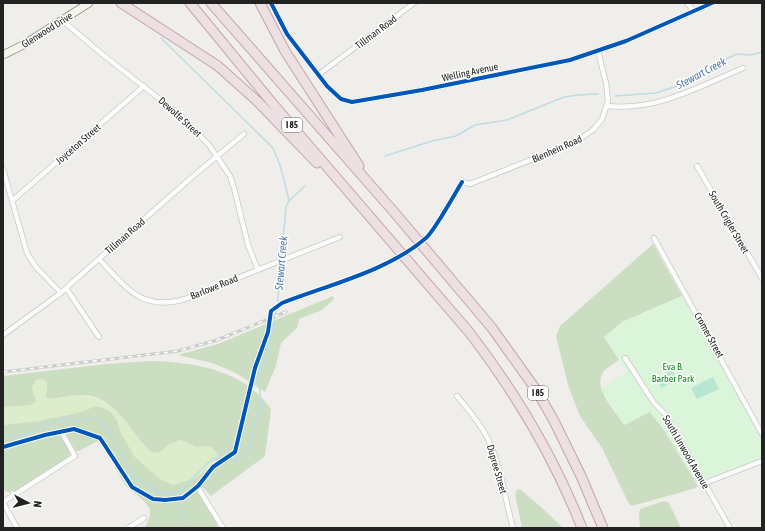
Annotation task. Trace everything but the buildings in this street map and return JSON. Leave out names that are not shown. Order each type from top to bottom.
[{"type":"highway","points":[[121,3],[218,66],[257,101],[319,164],[342,183]]},
{"type":"highway","name":"I 85","points":[[190,3],[469,332],[517,398],[558,470],[582,528]]},
{"type":"highway","name":"I 85","points":[[211,3],[376,192],[492,328],[537,391],[571,454],[603,528]]},
{"type":"highway","points":[[260,3],[285,51],[376,192]]},
{"type":"street","name":"Glenwood Drive","points":[[3,55],[63,21],[90,3]]},
{"type":"street","name":"Welling Avenue","points":[[271,3],[288,34],[318,75],[333,93],[352,102],[359,102],[563,61],[598,51],[712,3]]},
{"type":"street","name":"Tillman Road","points":[[318,75],[414,3]]},
{"type":"street","points":[[687,3],[694,11]]},
{"type":"street","name":"Dewolfe Street","points":[[63,21],[192,124],[218,156],[230,176],[248,245],[258,270]]},
{"type":"street","name":"Blenhein Road","points":[[462,182],[470,184],[576,142],[597,126],[607,106],[606,83],[598,51]]},
{"type":"street","points":[[607,106],[626,107],[662,102],[743,68]]},
{"type":"street","name":"Joyceton Street","points":[[12,201],[144,86]]},
{"type":"street","name":"Tillman Road","points":[[3,335],[61,293],[98,259],[244,134]]},
{"type":"street","name":"South Crigler Street","points":[[697,166],[762,278]]},
{"type":"street","points":[[3,169],[27,253],[36,267],[61,293]]},
{"type":"street","name":"Barlowe Road","points":[[98,259],[136,296],[147,301],[160,303],[173,302],[185,299],[340,237]]},
{"type":"street","name":"Cromer Street","points":[[654,238],[762,434]]},
{"type":"street","points":[[66,288],[98,337]]},
{"type":"street","name":"South Linwood Avenue","points":[[625,358],[654,403],[665,414],[730,528]]},
{"type":"street","name":"Dupree Street","points":[[457,396],[480,425],[490,444],[498,465],[512,528]]},
{"type":"street","points":[[17,528],[3,502],[75,456],[62,433]]},
{"type":"street","points":[[704,483],[762,461]]},
{"type":"street","points":[[198,488],[223,528]]},
{"type":"street","points":[[128,528],[144,518]]},
{"type":"green space","points":[[653,244],[682,296],[622,322],[604,337],[619,360],[603,372],[600,380],[601,387],[607,401],[624,425],[650,411],[664,430],[698,486],[696,488],[632,506],[629,504],[602,448],[580,416],[568,385],[556,336],[560,326]]},
{"type":"green space","points":[[333,296],[334,299],[322,310],[299,319],[297,328],[281,343],[276,366],[265,392],[236,373],[212,363],[178,355],[218,344]]},
{"type":"green space","name":"Eva B. Barber Park","points":[[682,296],[718,358],[762,441],[762,458],[696,482],[664,430],[650,412],[624,425],[601,389],[627,372],[604,337],[622,322]]},
{"type":"green space","points":[[151,361],[185,363],[201,366],[233,377],[247,385],[260,396],[271,409],[265,456],[211,496],[201,485],[197,490],[218,528],[145,528],[150,516],[150,509],[145,502],[125,485],[100,440],[79,451],[76,451],[63,429],[60,430],[59,434],[70,452],[69,457],[15,492],[9,493],[4,490],[3,425],[39,421],[81,412],[93,407],[101,407],[112,413],[118,422],[120,431],[134,456],[160,479],[173,485],[196,478],[216,462],[217,453],[210,446],[196,447],[181,440],[170,444],[158,453],[151,452],[121,416],[104,401],[94,397],[82,395],[48,399],[46,397],[47,383],[44,379],[36,380],[32,387],[36,401],[33,404],[3,408],[3,376],[107,364]]},
{"type":"green space","points":[[672,370],[677,378],[662,388],[656,380]]},
{"type":"green space","points":[[713,377],[719,389],[697,399],[691,388]]},
{"type":"green space","points":[[44,379],[47,383],[46,396],[48,399],[83,395],[100,400],[115,409],[145,447],[158,453],[170,444],[181,440],[196,447],[210,446],[217,453],[216,462],[196,479],[173,485],[160,479],[134,456],[120,431],[118,422],[112,413],[93,407],[81,412],[39,421],[3,425],[3,408],[10,405],[28,406],[36,401],[32,387],[36,380]]},
{"type":"green space","points":[[520,489],[563,528],[522,528],[515,494],[517,490]]},
{"type":"green space","points":[[664,501],[669,503],[681,528],[640,528],[640,509]]},
{"type":"waterway","points":[[161,38],[273,148],[280,165],[289,200]]},
{"type":"waterway","name":"Stewart Creek","points":[[615,96],[656,93],[683,84],[702,70],[737,54],[751,55],[762,52]]},
{"type":"waterway","name":"Stewart Creek","points":[[385,156],[432,141],[456,136],[475,125],[507,120],[564,97],[598,94]]},
{"type":"waterway","name":"Stewart Creek","points":[[3,436],[20,436],[66,418],[72,421],[94,418],[108,430],[116,447],[134,476],[161,493],[180,491],[212,459],[224,458],[235,460],[246,453],[250,445],[256,418],[261,410],[259,377],[266,360],[277,308],[286,207],[289,201],[305,186]]},
{"type":"waterway","points":[[172,493],[188,528]]},
{"type":"railway","points":[[3,372],[178,351],[217,340],[286,312]]},
{"type":"cycle path","points":[[271,3],[287,34],[327,86],[341,99],[352,102],[422,90],[570,60],[626,41],[712,3]]},
{"type":"cycle path","points":[[3,447],[45,435],[74,429],[100,438],[132,487],[153,499],[165,500],[183,498],[198,486],[213,467],[235,452],[255,368],[268,332],[271,311],[282,303],[357,276],[394,260],[411,250],[430,234],[462,182]]}]
